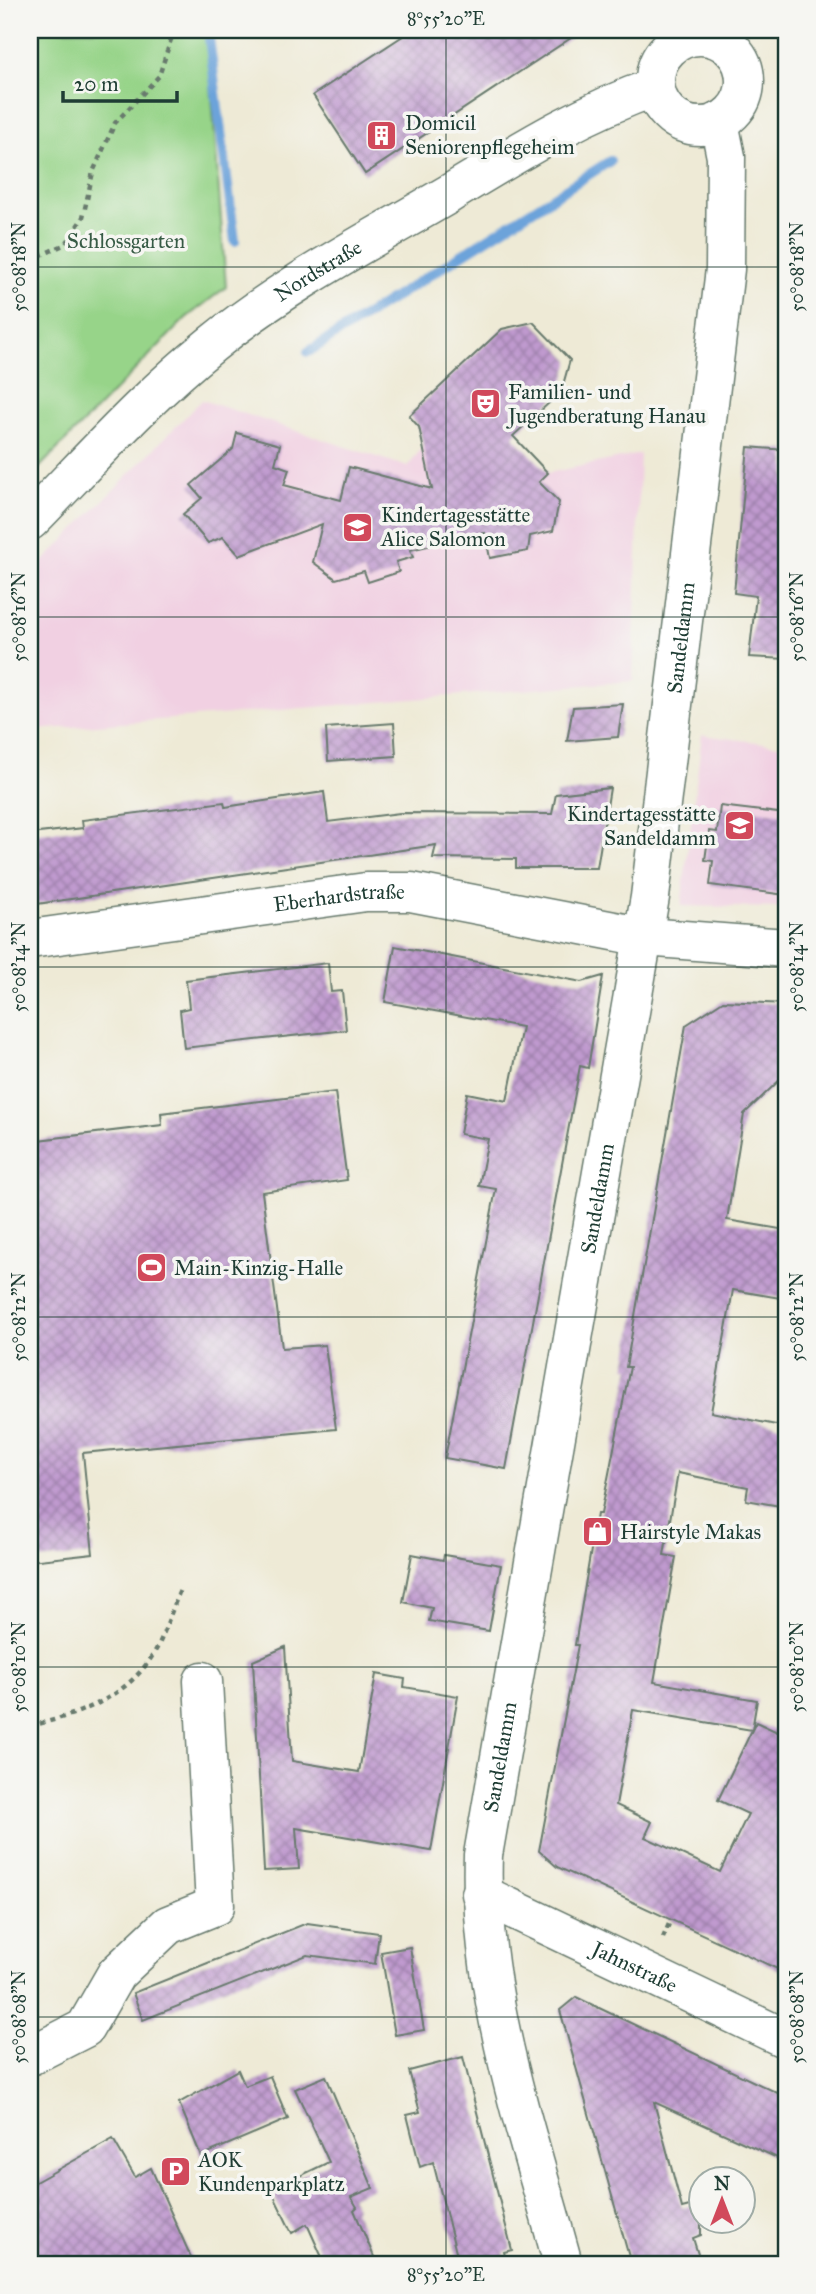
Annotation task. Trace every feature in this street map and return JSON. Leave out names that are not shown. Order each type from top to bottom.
[{"type":"street","points":[[717,33],[738,56],[745,78],[741,102],[719,122],[706,126],[678,121],[659,101],[655,87],[659,60],[669,47],[682,38],[717,33]]},
{"type":"street","name":"Nordstraße","points":[[30,521],[144,405],[214,342],[304,280],[543,138],[604,105],[655,87]]},
{"type":"street","name":"Sandeldamm","points":[[562,2264],[502,2035],[487,1957],[481,1894],[489,1812],[548,1495],[645,937],[725,269],[726,157],[719,122]]},
{"type":"street","name":"Eberhardstraße","points":[[30,939],[366,892],[411,892],[645,937],[786,948]]},
{"type":"street","points":[[30,2056],[85,2028],[116,1974],[168,1924],[215,1906],[203,1681]]},
{"type":"street","name":"Jahnstraße","points":[[481,1894],[786,2039]]},
{"type":"path","points":[[30,260],[66,244],[83,217],[93,172],[115,124],[159,76],[174,30]]},
{"type":"path","points":[[30,1726],[83,1712],[127,1685],[143,1669],[159,1643],[181,1588]]},
{"type":"shaded area","name":"Kindertagesstätte Alice Salomon","points":[[202,400],[408,467],[423,446],[525,449],[548,473],[640,454],[633,681],[36,730],[30,723],[30,575]]},
{"type":"shaded area","name":"Kindertagesstätte Sandeldamm","points":[[702,735],[786,746],[786,908],[681,906]]},
{"type":"green space","name":"Schlossgarten","points":[[30,30],[207,30],[226,287],[186,318],[30,477]]},
{"type":"building","name":"Domicil Seniorenpflegeheim","points":[[412,30],[583,30],[365,174],[313,95]]},
{"type":"building","points":[[533,322],[570,360],[561,392],[513,436],[548,473],[539,482],[559,502],[553,531],[530,536],[528,551],[490,558],[485,533],[410,550],[413,557],[396,562],[399,572],[368,582],[364,571],[336,579],[313,562],[322,524],[239,555],[223,537],[208,543],[183,514],[202,498],[191,485],[233,449],[237,433],[280,445],[275,464],[289,469],[284,485],[341,500],[349,467],[432,489],[419,427],[409,416],[502,329]]},
{"type":"building","points":[[748,447],[786,450],[786,659],[749,657],[756,596],[734,593]]},
{"type":"building","points":[[623,704],[618,737],[567,741],[573,707]]},
{"type":"building","points":[[394,723],[396,756],[328,761],[326,728]]},
{"type":"building","points":[[610,788],[597,868],[516,868],[516,859],[433,858],[436,845],[30,905],[30,834],[83,828],[82,820],[224,802],[225,807],[324,792],[328,822],[400,813],[552,814],[556,794]]},
{"type":"building","points":[[720,806],[786,814],[786,895],[710,885],[713,861],[705,860],[709,831],[717,832]]},
{"type":"building","points":[[395,946],[582,982],[603,976],[588,1068],[580,1066],[506,1469],[445,1458],[496,1189],[479,1186],[488,1139],[460,1134],[467,1093],[507,1101],[522,1027],[385,1002]]},
{"type":"building","points":[[328,963],[331,992],[342,991],[346,1030],[184,1048],[180,1010],[189,1008],[186,980]]},
{"type":"building","points":[[723,1001],[786,1004],[786,1074],[744,1114],[727,1220],[786,1230],[786,1299],[733,1290],[711,1412],[786,1427],[786,1507],[746,1500],[748,1487],[678,1473],[664,1555],[676,1557],[654,1682],[757,1700],[752,1730],[756,1722],[786,1736],[786,1973],[557,1867],[539,1851],[578,1645],[575,1645],[597,1514],[601,1514],[630,1367],[626,1367],[686,1025]],"holes":[[[633,1710],[752,1730],[718,1800],[748,1814],[720,1872],[645,1837],[652,1822],[616,1805]]]},
{"type":"building","name":"Main-Kinzig-Halle","points":[[335,1092],[347,1180],[262,1192],[282,1348],[325,1345],[336,1429],[83,1453],[93,1554],[30,1561],[30,1141],[162,1125],[161,1113]]},
{"type":"building","points":[[412,1554],[443,1560],[444,1555],[501,1565],[489,1631],[429,1621],[432,1608],[403,1602]]},
{"type":"building","points":[[285,1647],[292,1761],[359,1772],[376,1674],[405,1679],[404,1687],[458,1696],[431,1851],[296,1828],[299,1869],[264,1871],[253,1661]]},
{"type":"building","points":[[307,1923],[379,1933],[375,1964],[307,1955],[143,2020],[133,1993]]},
{"type":"building","points":[[410,1947],[424,2030],[395,2035],[381,1952]]},
{"type":"building","points":[[576,1997],[786,2097],[786,2162],[654,2102],[682,2208],[686,2207],[686,2234],[701,2234],[693,2238],[701,2264],[631,2264],[560,2010]]},
{"type":"building","points":[[463,2057],[512,2250],[504,2252],[507,2264],[459,2264],[433,2162],[420,2167],[407,2115],[420,2112],[409,2071]]},
{"type":"building","points":[[238,2070],[245,2086],[270,2076],[288,2119],[201,2156],[179,2103]]},
{"type":"building","points":[[326,2076],[373,2188],[351,2197],[377,2264],[325,2264],[307,2224],[292,2233],[271,2190],[329,2162],[295,2089]]},
{"type":"building","points":[[113,2139],[135,2177],[151,2168],[194,2264],[30,2264],[30,2185]]},
{"type":"waterway","points":[[208,30],[235,241]]},
{"type":"waterway","points":[[308,352],[610,161]]},
{"type":"place","name":"Domicil Seniorenpflegeheim","points":[[382,135]]},
{"type":"place","name":"Familien- und Jugendberatung Hanau","points":[[485,404]]},
{"type":"place","name":"Kindertagesstätte Alice Salomon","points":[[358,527]]},
{"type":"place","name":"Kindertagesstätte Sandeldamm","points":[[739,826]]},
{"type":"place","name":"Main-Kinzig-Halle","points":[[151,1268]]},
{"type":"place","name":"Hairstyle Makas","points":[[597,1532]]},
{"type":"place","name":"AOK Kundenparkplatz","points":[[175,2172]]}]
